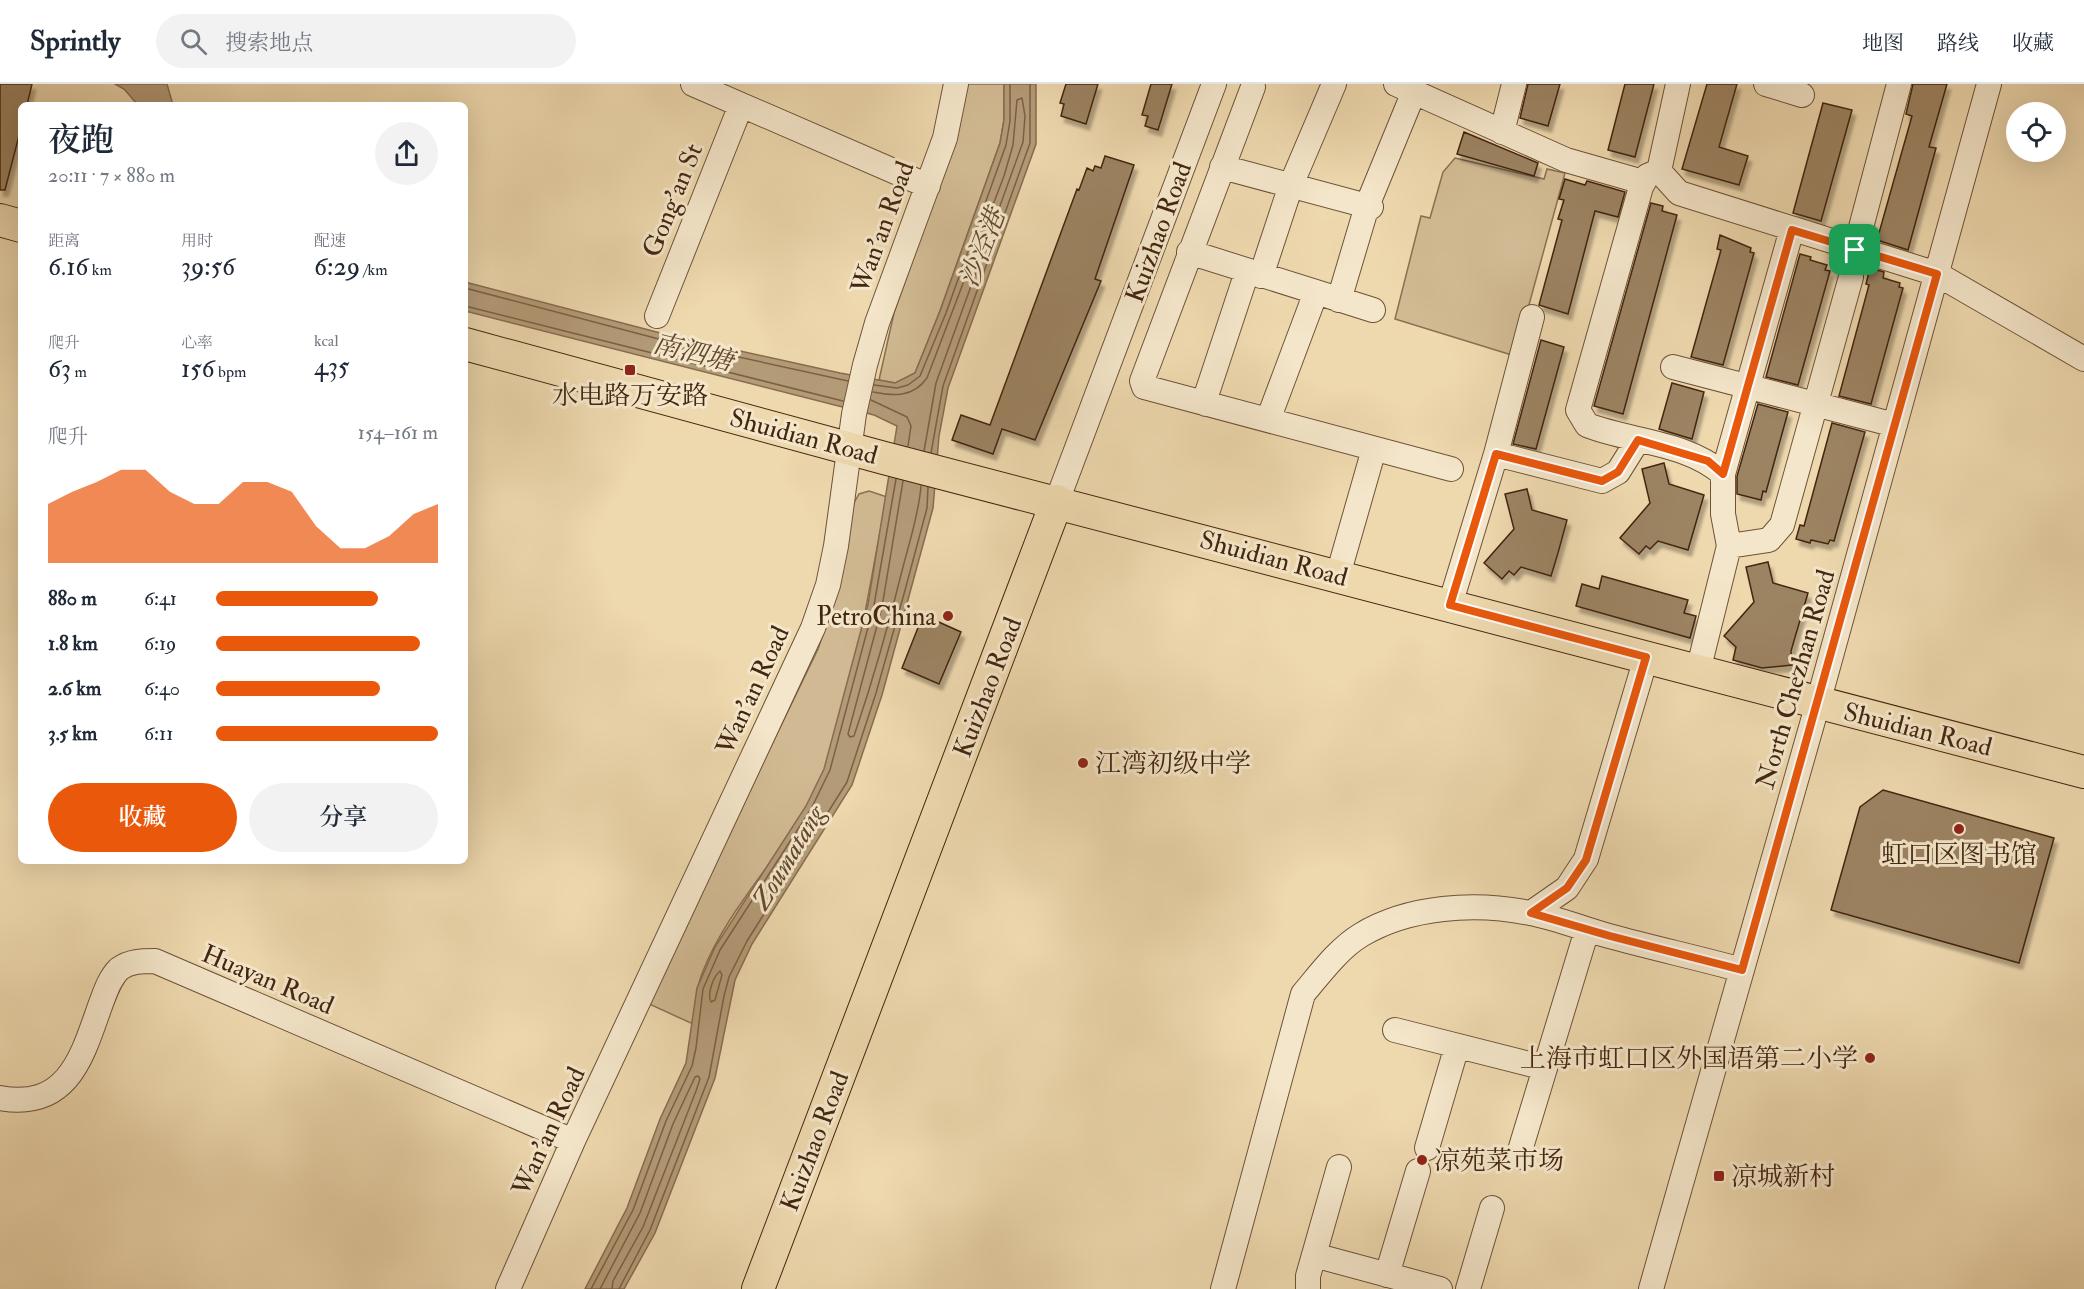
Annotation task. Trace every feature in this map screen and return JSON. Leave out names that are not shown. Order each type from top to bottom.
[{"type":"main road","points":[[0,220],[18,225]]},
{"type":"main road","name":"Shuidian Road","points":[[468,345],[884,458],[1057,501],[2084,772]]},
{"type":"main road","name":"Kuizhao Road","points":[[758,1289],[1057,501]]},
{"type":"street","points":[[693,84],[928,186]]},
{"type":"street","name":"Wan'an Road","points":[[508,1289],[573,1141],[813,628],[828,585],[836,546],[854,414],[865,365],[877,323],[945,138],[956,84]]},
{"type":"street","name":"Kuizhao Road","points":[[1057,501],[1214,84]]},
{"type":"street","points":[[1206,404],[1205,399],[1254,274],[1334,84]]},
{"type":"street","points":[[1502,132],[1515,84]]},
{"type":"street","points":[[1678,84],[1578,410],[1587,424],[1698,457],[1708,461],[1723,474]]},
{"type":"street","points":[[1766,84],[1802,95]]},
{"type":"street","points":[[1855,250],[1899,84]]},
{"type":"street","name":"North Chezhan Road","points":[[1651,1289],[1818,703],[1989,84]]},
{"type":"street","points":[[1253,87],[1142,381],[1144,387],[1451,470]]},
{"type":"street","points":[[1339,300],[1369,207],[1417,90],[1502,132],[1566,160],[1651,177],[1679,193],[1937,274],[2084,359]]},
{"type":"street","name":"Gong'an St","points":[[657,316],[741,105]]},
{"type":"street","points":[[1222,166],[1369,207]]},
{"type":"street","points":[[1698,671],[1729,546],[1723,514],[1723,474],[1792,230]]},
{"type":"street","points":[[1189,252],[1373,310]]},
{"type":"street","points":[[1729,546],[1769,540],[1782,525],[1851,277]]},
{"type":"street","points":[[1268,420],[1316,292]]},
{"type":"street","points":[[1450,605],[1496,454],[1532,317]]},
{"type":"street","points":[[1672,367],[1895,425]]},
{"type":"street","points":[[1496,454],[1602,481],[1618,472],[1638,440]]},
{"type":"street","points":[[1338,575],[1348,540],[1364,532],[1381,451]]},
{"type":"street","points":[[1531,913],[1567,888],[1586,860],[1646,657]]},
{"type":"street","points":[[1223,1289],[1303,994],[1330,962],[1359,936],[1392,920],[1425,911],[1497,908],[1531,913],[1587,930],[1742,970]]},
{"type":"street","points":[[1518,1157],[1587,930]]},
{"type":"street","name":"Huayan Road","points":[[0,1098],[37,1098],[62,1086],[80,1060],[108,984],[120,969],[136,961],[155,962],[573,1141]]},
{"type":"street","points":[[1395,1030],[1545,1068]]},
{"type":"street","points":[[1427,1148],[1457,1046]]},
{"type":"street","points":[[1308,1289],[1314,1255],[1339,1167]]},
{"type":"street","points":[[1387,1275],[1418,1171]]},
{"type":"street","points":[[1468,1289],[1492,1208]]},
{"type":"street","points":[[1314,1255],[1440,1289]]},
{"type":"shaded area","points":[[966,84],[1004,84],[1004,120],[1000,143],[940,311],[915,373],[896,383],[879,380],[894,313],[920,239]]},
{"type":"shaded area","points":[[1455,158],[1544,179],[1547,169],[1565,173],[1515,356],[1395,319],[1421,216],[1430,218],[1443,172]]},
{"type":"shaded area","points":[[869,491],[887,497],[854,668],[836,735],[825,768],[799,821],[715,944],[699,984],[693,1024],[647,1003],[818,649],[835,600],[851,508],[859,494]]},
{"type":"water","points":[[115,84],[167,84],[172,102],[135,102],[124,89]]},
{"type":"water","points":[[1004,84],[1036,84],[1036,144],[948,388],[939,436],[933,508],[882,695],[852,785],[752,944],[735,980],[715,1078],[655,1233],[624,1289],[585,1289],[627,1208],[660,1119],[686,1063],[697,988],[715,947],[806,806],[824,769],[868,604],[897,426],[874,415],[468,312],[468,283],[672,336],[895,383],[915,373],[940,311],[1000,143],[1004,120]]},
{"type":"building","points":[[0,84],[32,84],[28,102],[18,102],[18,140],[5,190],[0,190]]},
{"type":"building","points":[[1066,84],[1098,84],[1086,124],[1061,116],[1064,104],[1060,103]]},
{"type":"building","points":[[1151,84],[1172,84],[1158,130],[1145,126],[1148,116],[1142,115]]},
{"type":"building","points":[[1528,84],[1560,84],[1548,126],[1520,118]]},
{"type":"building","points":[[1625,84],[1654,84],[1635,157],[1608,150]]},
{"type":"building","points":[[1707,84],[1737,84],[1719,147],[1748,156],[1739,185],[1682,169]]},
{"type":"building","points":[[1913,84],[1947,84],[1929,147],[1936,148],[1908,250],[1877,240],[1912,116],[1906,114]]},
{"type":"building","points":[[1823,103],[1852,110],[1821,221],[1793,213]]},
{"type":"building","points":[[1464,132],[1538,163],[1534,176],[1457,154]]},
{"type":"building","points":[[1105,156],[1134,165],[1095,279],[1101,281],[1035,440],[1002,429],[993,454],[952,440],[961,415],[990,425],[1077,189],[1079,190],[1087,168],[1093,171],[1095,166],[1101,168]]},
{"type":"building","points":[[1565,179],[1585,185],[1587,181],[1625,192],[1618,217],[1595,211],[1568,314],[1539,305],[1562,220],[1558,219],[1564,200],[1559,199]]},
{"type":"building","points":[[1651,203],[1663,206],[1662,211],[1677,215],[1623,414],[1594,406]]},
{"type":"building","points":[[1720,235],[1751,248],[1750,252],[1754,253],[1723,365],[1691,357],[1721,250],[1717,249]]},
{"type":"building","points":[[1800,254],[1827,265],[1825,270],[1830,271],[1798,385],[1766,377]]},
{"type":"building","points":[[1870,268],[1884,272],[1883,278],[1900,283],[1899,287],[1903,288],[1871,404],[1839,396],[1869,285],[1866,284]]},
{"type":"building","points":[[1541,340],[1564,347],[1536,449],[1513,444]]},
{"type":"building","points":[[1672,383],[1704,392],[1692,439],[1659,429]]},
{"type":"building","points":[[1758,404],[1788,412],[1766,492],[1763,491],[1761,500],[1737,494],[1737,476]]},
{"type":"building","points":[[1832,423],[1865,432],[1834,541],[1830,540],[1828,544],[1811,540],[1810,543],[1796,539],[1800,525],[1804,526]]},
{"type":"building","points":[[1664,463],[1669,484],[1704,495],[1688,550],[1658,541],[1650,549],[1646,546],[1639,554],[1620,538],[1650,503],[1642,469]]},
{"type":"building","points":[[1527,489],[1532,510],[1567,520],[1558,553],[1551,576],[1521,567],[1514,575],[1509,571],[1502,579],[1484,563],[1514,529],[1505,494]]},
{"type":"building","points":[[1768,562],[1773,583],[1808,593],[1791,651],[1792,665],[1762,668],[1733,660],[1736,647],[1724,636],[1754,602],[1746,567]]},
{"type":"building","points":[[1602,576],[1688,600],[1684,613],[1696,616],[1690,638],[1576,606],[1582,584],[1599,589]]},
{"type":"building","points":[[923,615],[961,632],[939,684],[902,668]]},
{"type":"building","points":[[1883,790],[2054,838],[2019,963],[1831,910],[1860,807]]},
{"type":"place","name":"水电路万安路","points":[[630,370]]},
{"type":"place","name":"PetroChina","points":[[948,616]]},
{"type":"place","name":"江湾初级中学","points":[[1083,763]]},
{"type":"place","name":"虹口区图书馆","points":[[1959,829]]},
{"type":"place","name":"上海市虹口区外国语第二小学","points":[[1870,1058]]},
{"type":"place","name":"凉苑菜市场","points":[[1422,1160]]},
{"type":"place","name":"凉城新村","points":[[1719,1176]]},
{"type":"route","points":[[1792,230],[1855,250],[1937,274],[1742,970],[1531,913],[1567,888],[1586,860],[1646,657],[1450,605],[1496,454],[1602,481],[1618,472],[1638,440],[1688,453],[1708,461],[1723,474],[1792,230]]},
{"type":"water label","name":"沙泾港","points":[[982,248]]},
{"type":"water label","name":"南泗塘","points":[[693,352]]},
{"type":"water label","name":"Zoumatang","points":[[788,857]]}]
